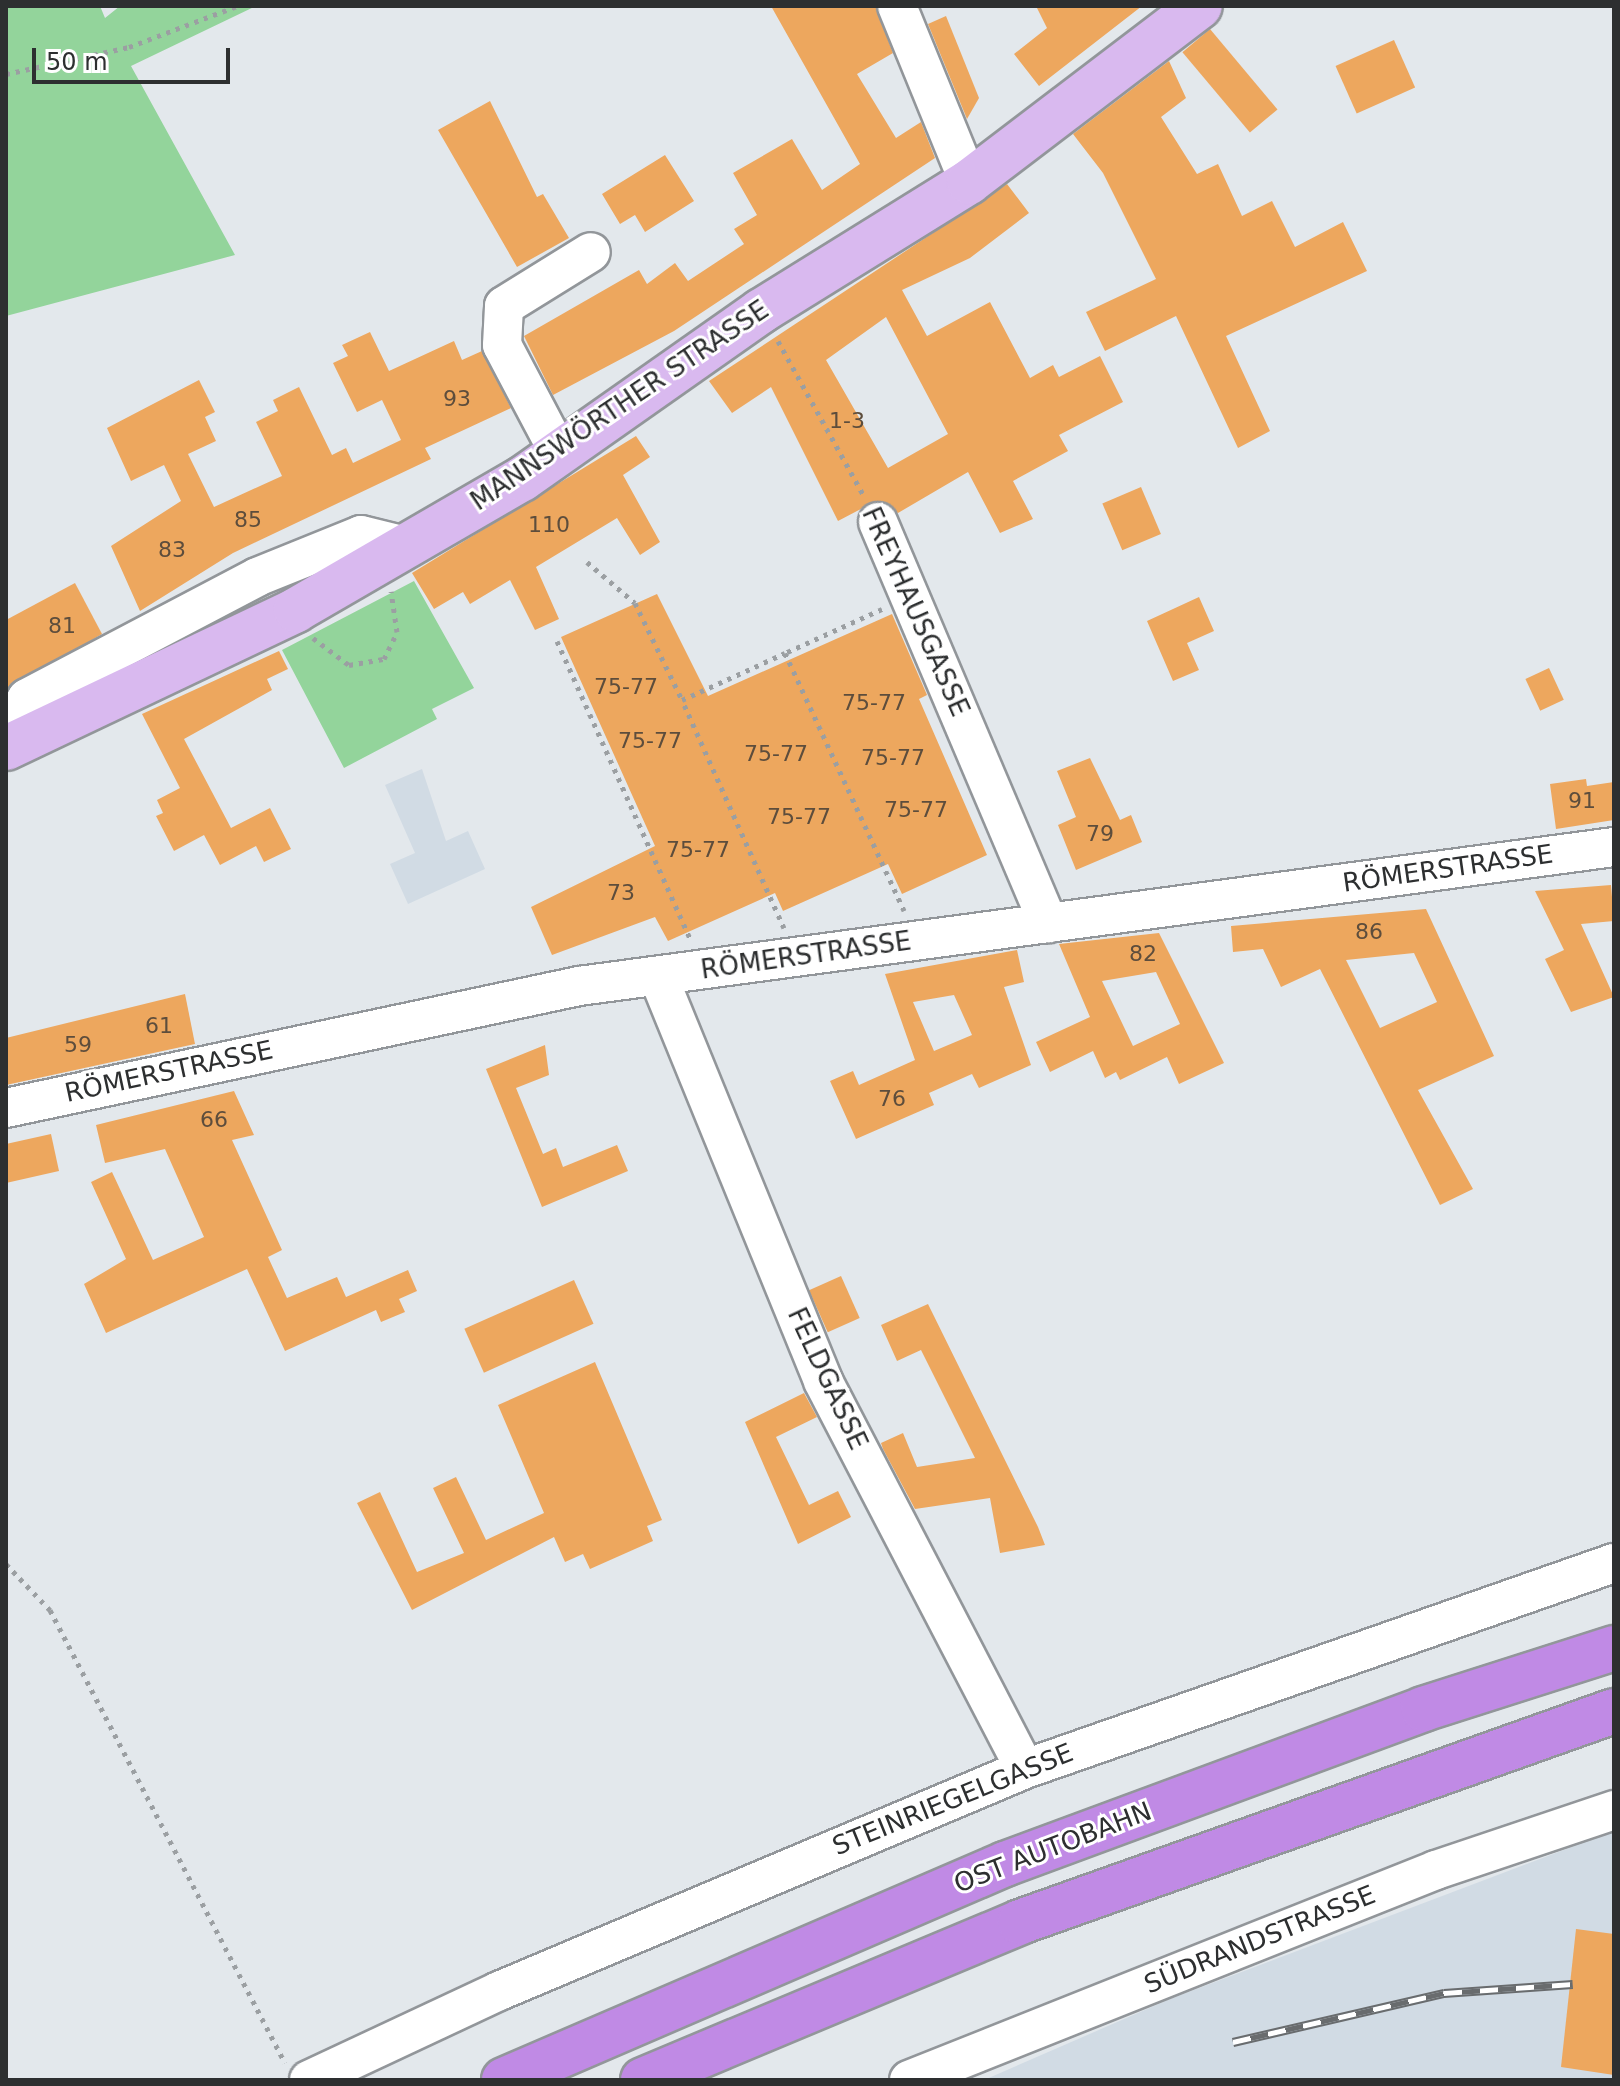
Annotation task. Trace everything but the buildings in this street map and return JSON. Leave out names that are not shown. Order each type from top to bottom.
[{"type":"highway","name":"OST AUTOBAHN","points":[[504,2080],[1005,1864],[1423,1709],[1614,1648]]},
{"type":"highway","points":[[643,2080],[1020,1922],[1614,1711]]},
{"type":"main road","name":"MANNSWÖRTHER STRASSE","points":[[20,742],[296,610],[559,453],[761,311],[969,182],[1200,6]]},
{"type":"street","points":[[897,6],[969,182]]},
{"type":"street","points":[[559,453],[502,345],[504,306],[591,252]]},
{"type":"street","name":"FREYHAUSGASSE","points":[[878,522],[907,597],[1048,923]]},
{"type":"street","points":[[20,742],[22,706],[27,698],[153,631],[361,535],[392,554]]},
{"type":"street","points":[[153,631],[172,671]]},
{"type":"street","name":"RÖMERSTRASSE","points":[[6,1108],[579,986],[1614,847]]},
{"type":"street","name":"FELDGASSE","points":[[658,976],[823,1381],[1025,1769]]},
{"type":"street","name":"STEINRIEGELGASSE","points":[[301,2076],[1025,1769],[1614,1563]]},
{"type":"street","name":"SÜDRANDSTRASSE","points":[[909,2080],[1436,1870],[1614,1810]]},
{"type":"path","points":[[6,74],[129,47],[237,6]]},
{"type":"path","name":"FREYHAUSGASSE","points":[[761,311],[878,522]]},
{"type":"path","points":[[296,610],[327,654],[366,668],[384,659],[397,632],[390,585],[392,554]]},
{"type":"path","points":[[587,562],[635,603],[797,957]]},
{"type":"path","points":[[682,700],[907,597]]},
{"type":"path","points":[[557,641],[705,970]]},
{"type":"path","points":[[785,653],[918,941]]},
{"type":"path","points":[[6,1564],[50,1610],[274,2053],[301,2076]]},
{"type":"shaded area","points":[[422,769],[446,841],[468,831],[485,869],[408,904],[390,864],[415,853],[385,785]]},
{"type":"shaded area","points":[[1614,1831],[1614,2080],[984,2080],[1170,1999]]},
{"type":"green space","points":[[6,6],[100,6],[105,18],[120,6],[256,6],[131,66],[235,255],[6,316]]},
{"type":"green space","points":[[414,581],[474,688],[432,709],[437,719],[344,768],[282,650]]},
{"type":"railway","points":[[1233,2042],[1444,1993],[1573,1984]]}]
